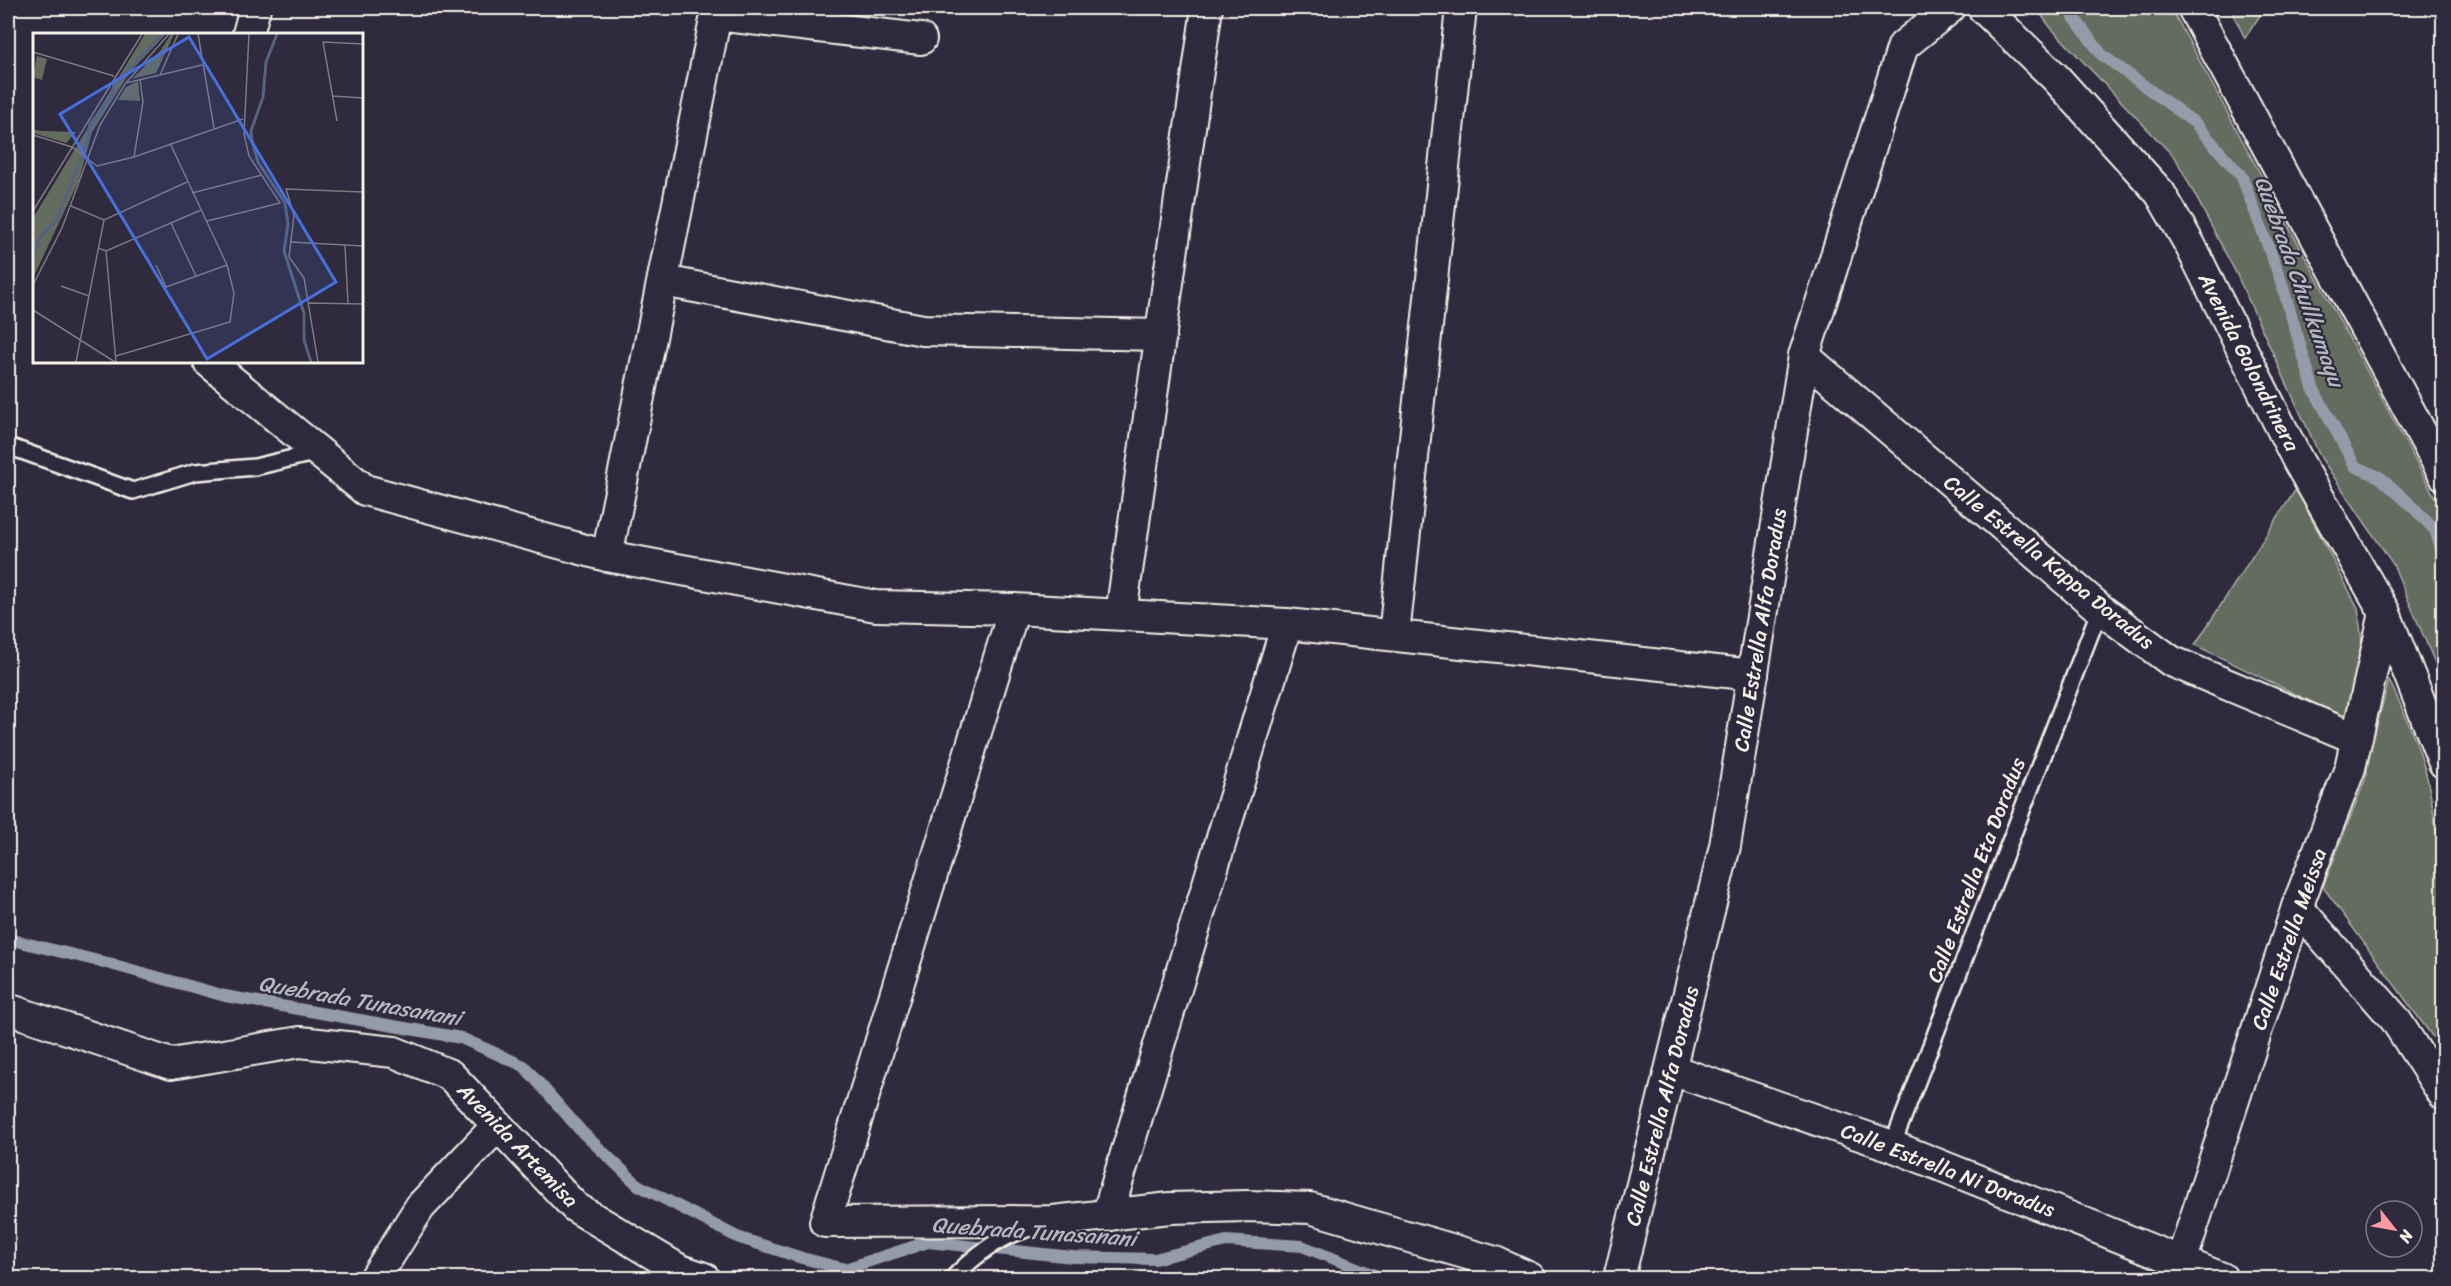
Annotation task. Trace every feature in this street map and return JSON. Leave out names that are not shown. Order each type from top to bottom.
[{"type":"street","points":[[248,33],[255,8]]},
{"type":"street","points":[[1121,614],[1207,8]]},
{"type":"street","points":[[1394,635],[1461,8]]},
{"type":"street","name":"Calle Estrella Alfa Doradus","points":[[1619,1278],[1672,1070],[1725,846],[1804,356],[1903,46],[1950,8]]},
{"type":"street","name":"Avenida Golondrinera","points":[[1983,8],[2056,78],[2160,194],[2190,245],[2298,461],[2385,613],[2444,763]]},
{"type":"street","points":[[2193,8],[2444,475]]},
{"type":"street","points":[[607,556],[716,15],[921,39]]},
{"type":"street","points":[[663,280],[923,330],[1161,335]]},
{"type":"street","name":"Calle Estrella Kappa Doradus","points":[[1804,356],[2100,609],[2171,661],[2355,738]]},
{"type":"street","points":[[209,363],[365,490],[607,556],[876,606],[1014,609],[1287,624],[1753,675]]},
{"type":"street","points":[[1014,609],[825,1222],[1053,1221],[1170,1208],[1247,1206],[1310,1208],[1495,1262],[1530,1278]]},
{"type":"street","name":"Calle Estrella Meissa","points":[[2181,1262],[2297,907],[2350,768],[2385,613]]},
{"type":"street","points":[[1107,1216],[1287,624]]},
{"type":"street","points":[[2297,907],[2395,1019],[2444,1095]]},
{"type":"street","name":"Avenida Artemisa","points":[[8,1009],[171,1064],[300,1042],[394,1052],[450,1075],[575,1207],[680,1270],[704,1278]]},
{"type":"street","name":"Calle Estrella Ni Doradus","points":[[1672,1070],[1892,1146],[2222,1278]]},
{"type":"street","points":[[375,1278],[420,1206],[497,1126]]},
{"type":"lane","points":[[8,446],[133,491],[195,472],[255,467],[318,452]]},
{"type":"lane","name":"Calle Estrella Eta Doradus","points":[[1892,1146],[2100,609]]},
{"type":"lane","points":[[953,1278],[969,1262],[1005,1236],[1053,1221]]},
{"type":"green space","points":[[2036,8],[2171,8],[2443,512],[2443,682],[2393,564],[2321,458],[2236,273],[2176,159],[2051,28]]},
{"type":"green space","points":[[2230,8],[2265,8],[2245,38]]},
{"type":"green space","points":[[2296,489],[2358,608],[2363,652],[2346,719],[2195,645]]},
{"type":"green space","points":[[2389,680],[2422,760],[2435,820],[2442,886],[2443,1051],[2323,887],[2365,780],[2371,747]]},
{"type":"waterway","name":"Quebrada Chullkumayu","points":[[2067,8],[2102,55],[2195,123],[2242,177],[2280,278],[2313,388],[2355,466],[2381,478],[2413,507],[2435,530],[2444,558]]},
{"type":"waterway","name":"Quebrada Tunasanani","points":[[8,939],[107,963],[225,996],[461,1038],[524,1066],[581,1131],[638,1185],[737,1237],[845,1269],[928,1242],[1073,1257],[1155,1259],[1226,1241],[1302,1246],[1382,1278]]}]
